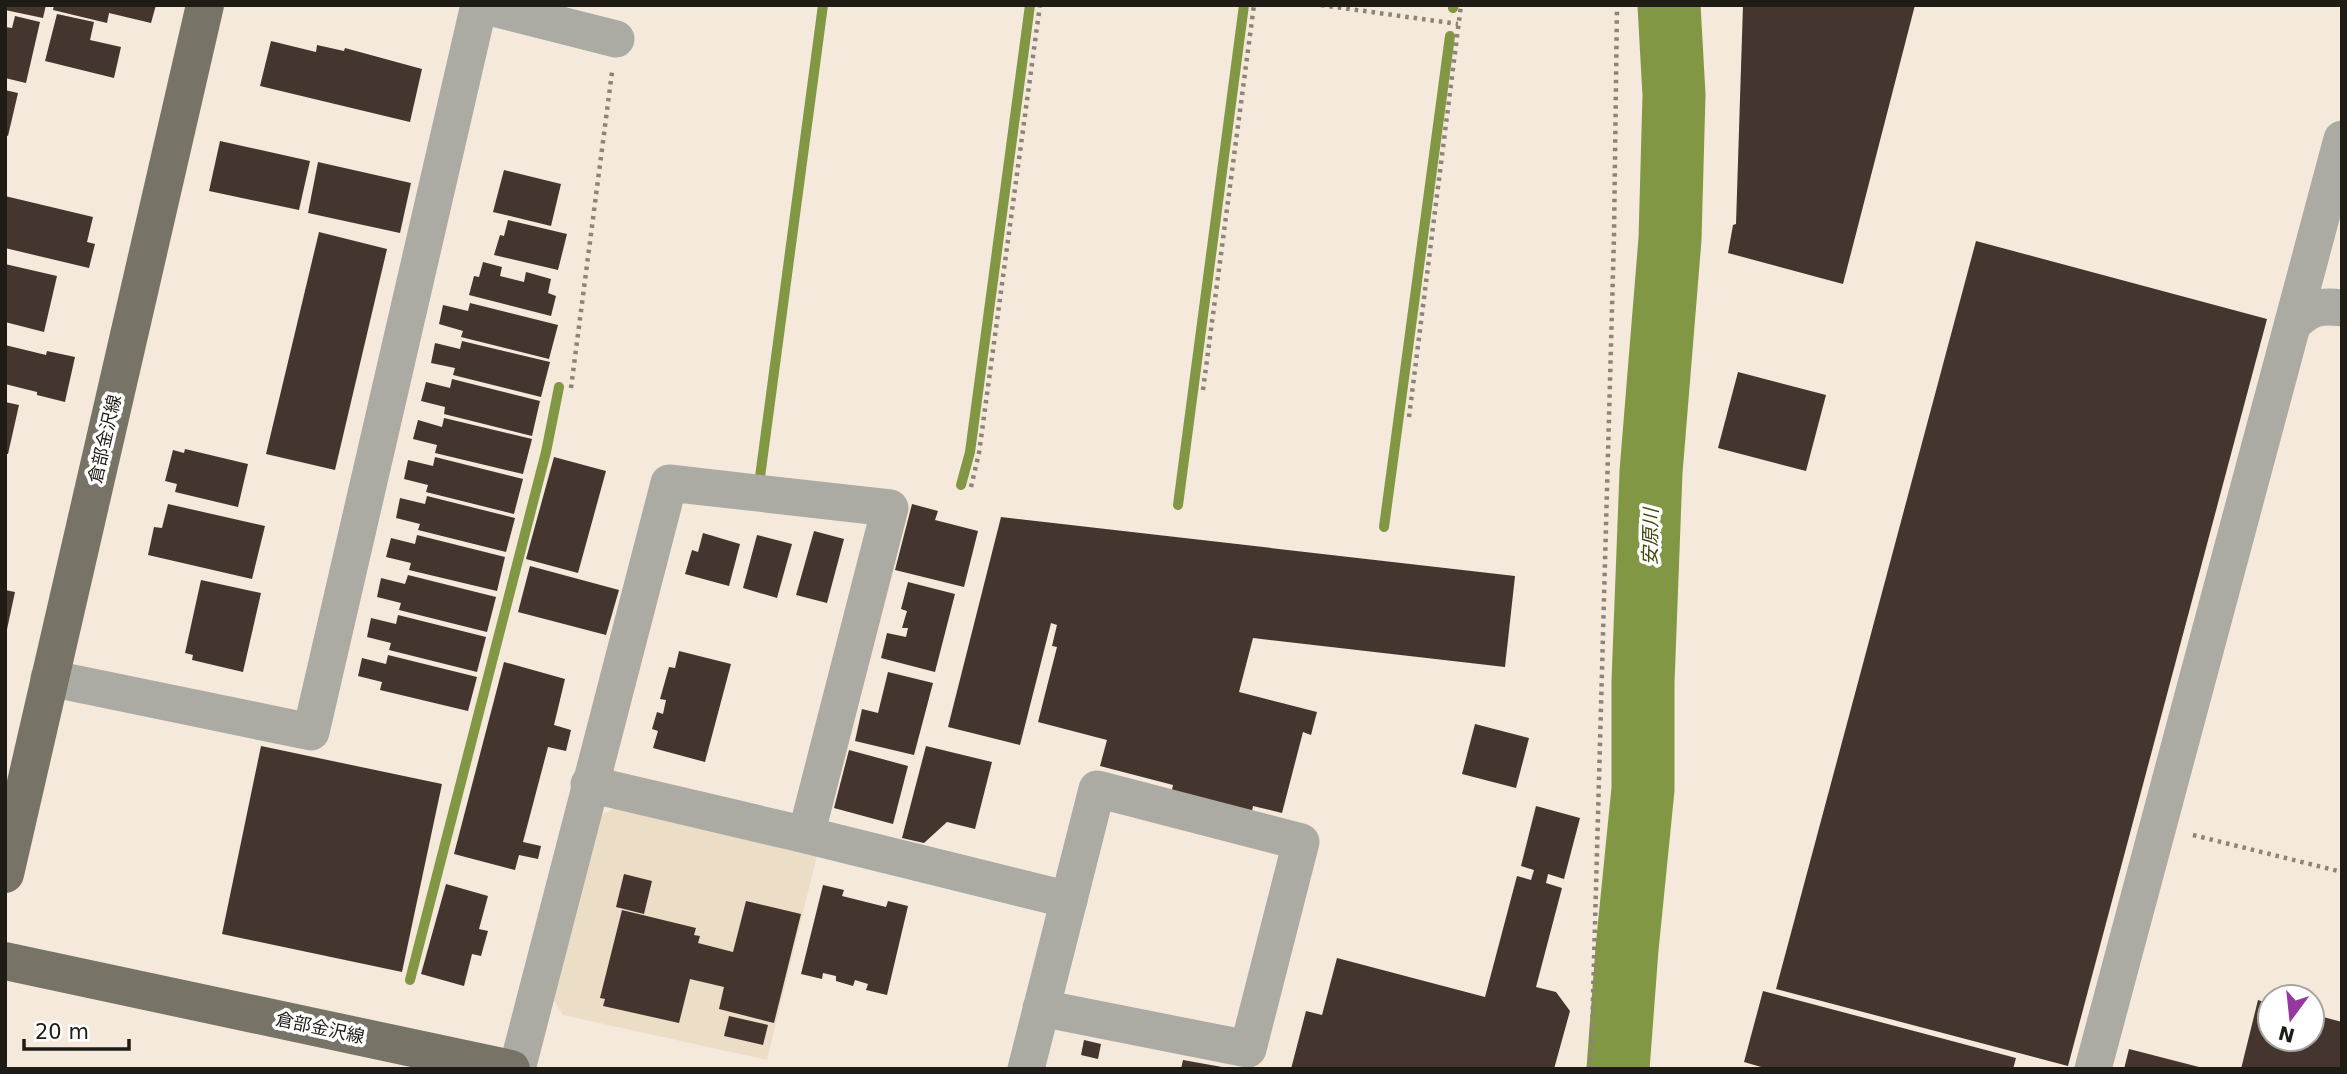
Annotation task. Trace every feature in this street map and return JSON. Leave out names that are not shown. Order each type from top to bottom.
[{"type":"main road","name":"倉部金沢線","points":[[5,874],[205,5]]},
{"type":"main road","name":"倉部金沢線","points":[[5,961],[511,1069]]},
{"type":"street","points":[[49,678],[311,732],[481,5],[616,40]]},
{"type":"street","points":[[2093,1069],[2342,139]]},
{"type":"street","points":[[2293,324],[2306,311],[2321,307],[2342,308]]},
{"type":"street","points":[[517,1069],[669,483],[890,508],[806,835]]},
{"type":"street","points":[[589,784],[1069,900]]},
{"type":"street","points":[[1026,1069],[1041,1008],[1097,789],[1301,842],[1248,1049],[1041,1008]]},
{"type":"path","points":[[971,487],[979,453],[1040,5]]},
{"type":"path","points":[[1203,390],[1254,5]]},
{"type":"path","points":[[1321,5],[1459,24]]},
{"type":"path","points":[[1409,416],[1461,5]]},
{"type":"path","points":[[1591,1069],[1614,236],[1617,5]]},
{"type":"path","points":[[571,388],[616,40]]},
{"type":"path","points":[[2158,827],[2342,872]]},
{"type":"shaded area","points":[[616,808],[817,855],[767,1060],[563,1015],[551,996],[597,817]]},
{"type":"building","points":[[5,5],[46,5],[43,18],[5,10]]},
{"type":"building","points":[[54,5],[156,5],[151,23],[109,13],[107,23],[53,10]]},
{"type":"building","points":[[1743,5],[1915,5],[1843,284],[1728,253],[1733,225],[1736,224]]},
{"type":"building","points":[[57,14],[94,22],[90,40],[121,47],[114,78],[45,61]]},
{"type":"building","points":[[15,16],[40,22],[26,83],[5,78],[5,27],[12,28]]},
{"type":"building","points":[[271,41],[316,52],[317,45],[344,51],[345,48],[422,69],[410,122],[260,86]]},
{"type":"building","points":[[5,90],[18,93],[8,136],[5,135]]},
{"type":"building","points":[[220,141],[310,161],[299,210],[209,191]]},
{"type":"building","points":[[318,162],[411,183],[400,233],[308,213]]},
{"type":"building","points":[[504,170],[561,184],[551,226],[493,212]]},
{"type":"building","points":[[5,196],[93,217],[87,242],[95,244],[89,268],[5,248]]},
{"type":"building","points":[[508,220],[567,234],[558,270],[494,255],[500,235],[504,236]]},
{"type":"building","points":[[319,232],[387,249],[335,470],[266,454]]},
{"type":"building","points":[[1976,241],[2267,319],[2068,1066],[1776,989]]},
{"type":"building","points":[[483,262],[502,267],[500,276],[524,282],[526,272],[551,279],[548,293],[556,296],[551,316],[469,295],[474,276],[479,277]]},
{"type":"building","points":[[5,264],[57,276],[44,332],[5,322]]},
{"type":"building","points":[[470,303],[558,325],[549,359],[461,337],[463,331],[439,324],[443,305],[468,311]]},
{"type":"building","points":[[462,341],[550,362],[541,397],[453,375],[455,368],[431,363],[435,343],[460,349]]},
{"type":"building","points":[[5,345],[46,355],[47,351],[75,357],[65,402],[5,384]]},
{"type":"building","points":[[1738,372],[1826,395],[1806,471],[1718,448]]},
{"type":"building","points":[[452,379],[540,401],[532,436],[444,414],[445,407],[421,401],[426,382],[450,388]]},
{"type":"building","points":[[5,402],[19,405],[8,454],[5,454]]},
{"type":"building","points":[[444,418],[532,439],[523,474],[435,453],[437,445],[413,439],[418,420],[442,427]]},
{"type":"building","points":[[185,449],[248,464],[238,507],[175,492],[177,484],[165,481],[173,450],[184,453]]},
{"type":"building","points":[[435,457],[523,479],[514,514],[426,492],[428,485],[404,479],[408,460],[433,466]]},
{"type":"building","points":[[554,457],[606,471],[578,573],[526,559]]},
{"type":"building","points":[[427,496],[515,518],[506,552],[418,530],[420,524],[396,518],[400,498],[425,504]]},
{"type":"building","points":[[168,504],[265,526],[252,579],[148,555],[154,527],[162,528]]},
{"type":"building","points":[[912,504],[938,511],[935,520],[978,531],[964,587],[895,570]]},
{"type":"building","points":[[1001,517],[1515,576],[1505,667],[1253,638],[1239,692],[1317,712],[1311,735],[1303,732],[1282,813],[1253,806],[1252,811],[1172,790],[1173,785],[1100,766],[1107,740],[1038,722],[1057,647],[1052,646],[1057,625],[1051,623],[1020,745],[948,727]]},
{"type":"building","points":[[814,531],[844,539],[827,603],[796,595]]},
{"type":"building","points":[[703,533],[740,544],[729,586],[685,574],[692,550],[698,552]]},
{"type":"building","points":[[417,535],[505,557],[497,591],[409,570],[411,563],[386,557],[391,538],[415,544]]},
{"type":"building","points":[[757,535],[792,544],[777,598],[743,588]]},
{"type":"building","points":[[530,566],[619,590],[606,635],[518,612]]},
{"type":"building","points":[[408,575],[496,597],[487,632],[399,610],[401,603],[377,597],[381,578],[405,584]]},
{"type":"building","points":[[201,580],[261,593],[243,672],[192,660],[193,655],[185,653]]},
{"type":"building","points":[[908,582],[955,594],[935,672],[881,658],[887,633],[906,637],[908,628],[902,628],[907,611],[901,609]]},
{"type":"building","points":[[5,590],[15,592],[6,634],[5,634]]},
{"type":"building","points":[[398,615],[486,637],[477,672],[389,650],[391,643],[367,637],[371,618],[396,624]]},
{"type":"building","points":[[679,651],[731,664],[705,762],[653,748],[658,731],[652,729],[657,712],[663,714],[666,700],[660,699],[669,667],[675,668]]},
{"type":"building","points":[[388,655],[477,677],[468,711],[380,690],[382,682],[358,676],[362,658],[386,664]]},
{"type":"building","points":[[504,662],[565,679],[554,725],[571,730],[566,751],[548,747],[523,842],[541,846],[538,859],[519,855],[515,870],[454,854]]},
{"type":"building","points":[[888,672],[933,683],[914,755],[855,741],[862,709],[878,713]]},
{"type":"building","points":[[1475,724],[1529,738],[1516,788],[1462,774]]},
{"type":"building","points":[[261,746],[442,784],[402,972],[222,934]]},
{"type":"building","points":[[926,746],[992,762],[975,829],[947,822],[924,843],[902,838]]},
{"type":"building","points":[[849,750],[908,766],[893,824],[834,808]]},
{"type":"building","points":[[1536,806],[1580,818],[1564,879],[1548,874],[1546,883],[1562,888],[1536,987],[1556,992],[1570,1011],[1554,1069],[1291,1069],[1306,1011],[1322,1015],[1337,958],[1485,997],[1517,876],[1531,880],[1534,870],[1521,866]]},
{"type":"building","points":[[624,874],[652,881],[644,914],[616,907]]},
{"type":"building","points":[[446,884],[488,896],[479,929],[488,931],[481,956],[472,954],[464,986],[421,974]]},
{"type":"building","points":[[823,885],[844,890],[842,896],[886,907],[888,901],[908,906],[887,995],[866,990],[868,984],[855,980],[853,986],[836,981],[836,976],[823,973],[822,979],[801,974]]},
{"type":"building","points":[[746,901],[801,914],[774,1023],[719,1009],[724,987],[690,979],[679,1023],[603,1006],[605,999],[600,998],[622,910],[696,928],[694,935],[700,936],[698,943],[733,952]]},
{"type":"building","points":[[1763,991],[2016,1058],[2013,1069],[1768,1069],[1744,1062]]},
{"type":"building","points":[[2256,1008],[2256,1053],[2326,1053],[2326,1018],[2342,1022],[2342,1069],[2241,1069]]},
{"type":"building","points":[[729,1016],[768,1025],[763,1045],[724,1036]]},
{"type":"building","points":[[1084,1040],[1101,1044],[1098,1059],[1081,1055]]},
{"type":"building","points":[[2129,1049],[2203,1068],[2203,1069],[2124,1069]]},
{"type":"building","points":[[1183,1060],[1222,1067],[1222,1069],[1181,1069]]},
{"type":"waterway","points":[[760,477],[823,5]]},
{"type":"waterway","points":[[961,485],[970,452],[1030,5]]},
{"type":"waterway","points":[[1178,505],[1244,5]]},
{"type":"waterway","name":"安原川","points":[[1618,1069],[1643,789],[1643,682],[1651,472],[1670,239],[1674,95],[1669,5]]},
{"type":"waterway","points":[[1384,527],[1450,36]]},
{"type":"waterway","points":[[410,980],[546,452],[559,387]]}]
